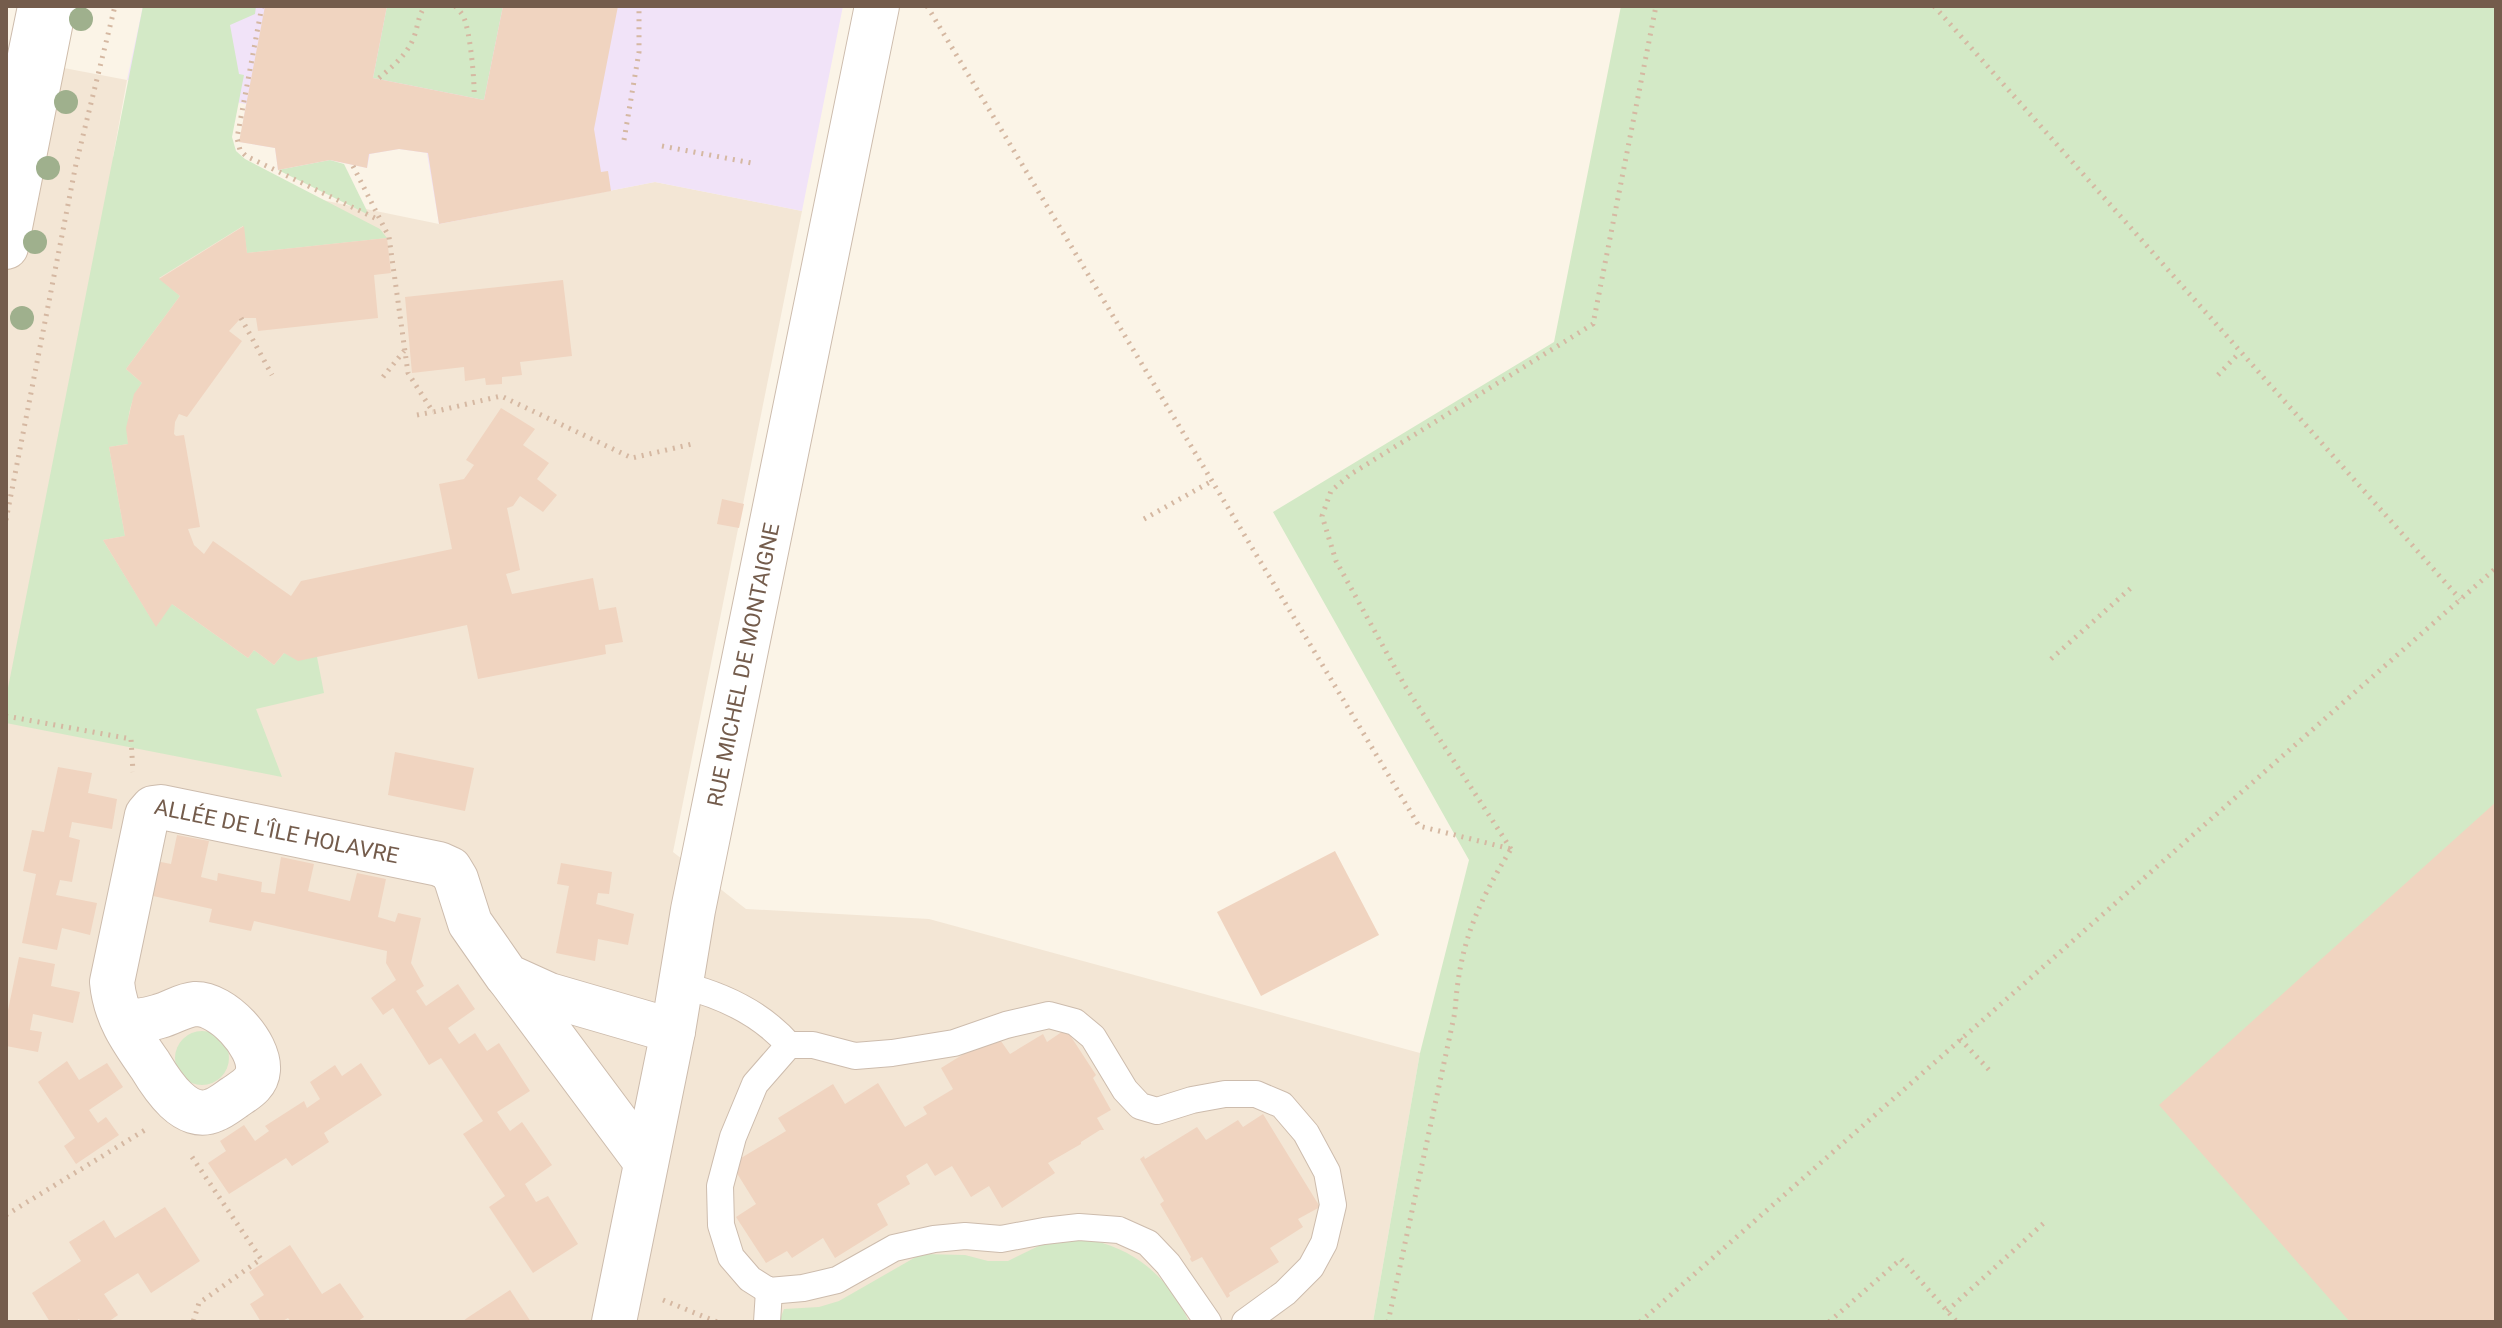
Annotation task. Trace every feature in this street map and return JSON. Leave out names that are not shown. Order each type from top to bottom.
[{"type":"street","points":[[6,247],[54,6]]},
{"type":"street","name":"RUE MICHEL DE MONTAIGNE","points":[[617,1303],[673,1031],[693,910],[877,6]]},
{"type":"street","name":"ALLÉE DE L'ÎLE HOLAVRE","points":[[179,1104],[159,1080],[124,1023],[114,1004],[112,982],[147,815],[153,808],[161,807],[439,864],[450,869],[470,923],[646,1162]]},
{"type":"street","points":[[507,976],[549,995],[673,1031]]},
{"type":"street","points":[[124,1023],[158,1017],[195,1004],[222,1013],[240,1029],[251,1046],[259,1068],[249,1088],[214,1111],[203,1113],[179,1104]]},
{"type":"lane","points":[[6,128],[31,6]]},
{"type":"lane","points":[[681,985],[732,1001],[768,1025],[789,1045],[813,1045],[855,1056],[954,1043],[1006,1025],[1049,1015],[1075,1022],[1093,1037],[1125,1090],[1140,1106],[1157,1111],[1225,1094],[1256,1094],[1282,1105],[1306,1133],[1327,1172],[1333,1205],[1324,1243],[1311,1267],[1285,1293],[1245,1322]]},
{"type":"lane","points":[[789,1045],[755,1084],[733,1137],[720,1186],[721,1225],[731,1257],[750,1279],[769,1291],[803,1288],[837,1280],[894,1248],[934,1239],[965,1236],[1001,1239],[1079,1227],[1119,1230],[1148,1243],[1168,1264],[1208,1322]]},
{"type":"lane","points":[[767,1322],[769,1291]]},
{"type":"path","points":[[6,520],[76,164],[115,6]]},
{"type":"path","points":[[262,6],[237,138],[240,150],[246,156],[380,221]]},
{"type":"path","points":[[379,78],[407,52],[425,6]]},
{"type":"path","points":[[455,6],[467,25],[475,82],[474,98]]},
{"type":"path","points":[[624,140],[639,52],[639,6]]},
{"type":"path","points":[[927,6],[1419,826],[1511,849]]},
{"type":"path","points":[[1511,849],[1405,686],[1336,561],[1322,516],[1331,491],[1351,474],[1593,324],[1656,6]]},
{"type":"path","points":[[1934,6],[2460,599]]},
{"type":"path","points":[[662,146],[752,163]]},
{"type":"path","points":[[353,166],[389,237],[408,373],[433,412]]},
{"type":"path","points":[[241,318],[272,375]]},
{"type":"path","points":[[383,377],[405,351]]},
{"type":"path","points":[[2218,375],[2240,352]]},
{"type":"path","points":[[417,415],[501,396],[632,458],[692,444]]},
{"type":"path","points":[[1144,519],[1212,481]]},
{"type":"path","points":[[1640,1322],[2496,568]]},
{"type":"path","points":[[2051,659],[2132,587]]},
{"type":"path","points":[[6,716],[131,739],[133,771],[153,808]]},
{"type":"path","points":[[1388,1322],[1455,1012],[1465,939],[1511,849]]},
{"type":"path","points":[[1960,1039],[1991,1072]]},
{"type":"path","points":[[6,1215],[153,1124],[179,1104]]},
{"type":"path","points":[[190,1155],[261,1259],[199,1303],[193,1322]]},
{"type":"path","points":[[1947,1311],[2046,1221]]},
{"type":"path","points":[[1829,1322],[1901,1259],[1957,1322]]},
{"type":"path","points":[[617,1303],[717,1322]]},
{"type":"shaded area","points":[[143,6],[843,6],[802,211],[655,182],[439,224],[427,153],[399,149],[370,154],[367,168],[330,160],[278,170],[275,148],[240,142],[246,104],[127,80]]},
{"type":"shaded area","points":[[6,57],[127,80],[113,157],[439,224],[655,182],[802,211],[673,852],[746,909],[929,919],[1420,1053],[1373,1322],[6,1322]]},
{"type":"green space","points":[[143,6],[256,6],[255,14],[230,25],[239,74],[244,75],[232,137],[236,151],[245,159],[380,229],[387,238],[247,253],[243,226],[159,278],[180,296],[126,369],[142,383],[129,412],[128,444],[109,447],[125,536],[103,540],[149,615],[172,604],[248,658],[254,650],[274,665],[284,653],[317,657],[324,693],[256,709],[282,777],[6,723],[6,698]]},
{"type":"green space","points":[[387,6],[503,6],[484,100],[373,78]]},
{"type":"green space","points":[[1621,6],[2496,6],[2496,1322],[1373,1322],[1420,1053],[1469,860],[1273,512],[1554,342]]},
{"type":"green space","points":[[330,160],[344,164],[369,215],[278,170]]},
{"type":"green space","points":[[202,1031],[221,1039],[229,1058],[221,1077],[202,1085],[183,1077],[175,1058],[183,1039]]},
{"type":"green space","points":[[1051,1240],[1090,1240],[1139,1260],[1163,1281],[1189,1322],[779,1322],[784,1309],[819,1307],[839,1301],[921,1254],[965,1255],[988,1261],[1008,1261]]},
{"type":"building","points":[[265,6],[387,6],[373,78],[484,100],[503,6],[618,6],[594,129],[601,172],[608,171],[611,191],[439,224],[428,153],[399,149],[369,154],[367,168],[330,160],[278,170],[275,148],[239,142]]},
{"type":"building","points":[[244,226],[247,253],[387,238],[391,273],[374,275],[378,318],[258,331],[256,318],[241,318],[229,331],[242,341],[187,417],[179,414],[175,422],[174,434],[184,435],[200,527],[188,529],[194,545],[204,554],[213,541],[291,596],[301,581],[452,549],[439,484],[464,479],[474,465],[466,460],[501,408],[535,429],[523,445],[549,463],[537,479],[557,495],[543,512],[520,496],[513,506],[507,508],[520,570],[506,574],[512,594],[593,578],[599,610],[616,607],[623,642],[605,645],[606,654],[478,679],[467,625],[298,661],[284,653],[274,665],[254,650],[248,658],[172,604],[156,627],[103,540],[125,536],[109,447],[128,444],[126,428],[134,394],[142,383],[126,369],[180,296],[159,279]]},
{"type":"building","points":[[563,280],[572,356],[520,362],[522,375],[502,377],[502,384],[486,385],[485,378],[465,381],[464,367],[412,373],[405,297]]},
{"type":"building","points":[[722,499],[744,504],[739,528],[717,524]]},
{"type":"building","points":[[395,752],[474,768],[465,811],[388,795]]},
{"type":"building","points":[[58,767],[92,773],[88,793],[117,799],[112,829],[72,822],[69,837],[80,840],[72,882],[60,880],[56,895],[97,903],[90,935],[62,928],[57,950],[22,943],[36,874],[23,871],[32,830],[44,832]]},
{"type":"building","points":[[2496,802],[2496,1322],[2350,1322],[2159,1105]]},
{"type":"building","points":[[177,835],[209,841],[201,877],[217,881],[218,873],[262,882],[261,892],[275,894],[281,857],[314,864],[308,891],[350,901],[357,873],[386,879],[378,917],[395,922],[398,913],[421,918],[411,963],[424,986],[416,991],[426,1006],[458,984],[475,1009],[448,1028],[459,1044],[475,1033],[487,1051],[499,1043],[530,1091],[497,1112],[510,1131],[522,1122],[552,1165],[525,1184],[536,1202],[548,1196],[578,1244],[533,1273],[489,1207],[505,1196],[463,1134],[483,1121],[441,1058],[429,1065],[393,1008],[383,1015],[371,998],[396,980],[386,963],[387,951],[254,921],[251,931],[209,922],[212,909],[144,894],[151,860],[171,864]]},
{"type":"building","points":[[1335,851],[1379,935],[1261,996],[1217,912]]},
{"type":"building","points":[[561,863],[612,872],[609,894],[598,893],[596,904],[634,914],[628,945],[598,939],[595,961],[556,953],[569,886],[557,884]]},
{"type":"building","points":[[19,957],[55,964],[51,986],[80,992],[73,1023],[33,1014],[30,1030],[42,1032],[38,1052],[6,1046],[6,1020]]},
{"type":"building","points":[[1066,1029],[1096,1075],[1093,1078],[1111,1110],[1097,1118],[1104,1130],[1048,1163],[1055,1173],[1002,1208],[989,1186],[971,1197],[952,1166],[935,1176],[927,1163],[906,1176],[910,1184],[877,1204],[888,1225],[835,1258],[823,1238],[792,1258],[787,1251],[766,1263],[736,1217],[756,1204],[730,1162],[786,1131],[778,1118],[833,1084],[845,1104],[878,1083],[905,1127],[927,1114],[923,1107],[953,1089],[941,1068],[996,1034],[1010,1054],[1043,1034],[1047,1042]]},
{"type":"building","points":[[67,1061],[79,1080],[107,1063],[123,1087],[89,1110],[98,1123],[106,1117],[119,1135],[76,1164],[64,1146],[75,1138],[38,1082]]},
{"type":"building","points":[[361,1063],[382,1095],[324,1133],[329,1142],[292,1166],[286,1158],[229,1194],[208,1163],[226,1151],[220,1141],[244,1125],[255,1141],[269,1131],[265,1126],[304,1101],[307,1108],[320,1099],[310,1082],[335,1065],[342,1076]]},
{"type":"building","points":[[1263,1114],[1320,1207],[1298,1219],[1303,1227],[1270,1248],[1279,1262],[1229,1293],[1227,1298],[1202,1257],[1192,1262],[1190,1259],[1160,1204],[1164,1201],[1140,1159],[1144,1156],[1145,1159],[1197,1127],[1206,1140],[1238,1120],[1243,1127]]},
{"type":"building","points":[[165,1207],[200,1261],[151,1293],[138,1273],[104,1294],[118,1315],[108,1322],[81,1322],[79,1319],[75,1322],[50,1322],[32,1293],[81,1261],[69,1242],[104,1220],[115,1238]]},
{"type":"building","points":[[290,1245],[322,1294],[340,1283],[364,1317],[357,1322],[291,1322],[288,1318],[281,1322],[261,1322],[250,1304],[264,1295],[249,1272]]},
{"type":"building","points":[[510,1290],[531,1322],[462,1322],[467,1318]]}]
